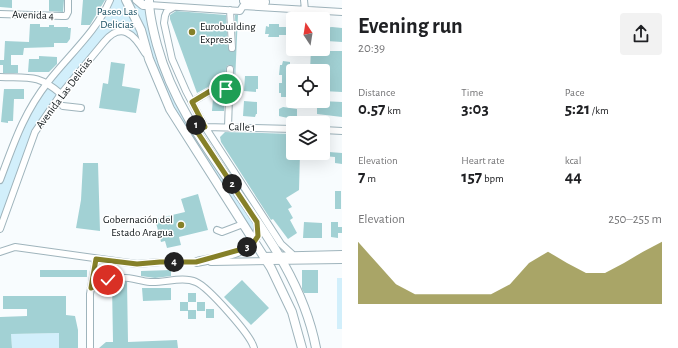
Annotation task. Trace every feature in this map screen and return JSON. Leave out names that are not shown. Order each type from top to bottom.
[{"type":"main road","name":"Avenida Las Delicias","points":[[126,0],[141,30],[149,58],[172,114],[265,258],[292,312],[302,348]]},
{"type":"main road","points":[[136,0],[142,5],[149,2],[153,30],[162,64],[174,94],[280,258],[307,314],[316,348]]},
{"type":"main road","points":[[196,262],[246,248],[254,242],[258,236],[257,222]]},
{"type":"street","name":"Avenida 4","points":[[0,14],[66,16],[68,12],[68,0]]},
{"type":"street","name":"Avenida Las Delicias","points":[[0,180],[27,112],[48,82],[89,33],[110,0]]},
{"type":"street","points":[[304,0],[305,10]]},
{"type":"street","points":[[149,2],[174,6],[240,11],[243,2]]},
{"type":"street","points":[[243,2],[305,10],[342,12]]},
{"type":"street","points":[[243,2],[266,2]]},
{"type":"street","points":[[174,6],[167,11],[164,23],[172,59],[192,102],[205,127],[281,244],[292,254]]},
{"type":"street","points":[[230,10],[232,48]]},
{"type":"street","name":"Avenida Las Delicias","points":[[0,229],[35,132],[61,94],[109,35],[116,32],[129,33],[138,40],[149,58]]},
{"type":"street","points":[[228,127],[230,69]]},
{"type":"street","points":[[0,77],[39,79],[48,82],[61,94]]},
{"type":"street","points":[[192,102],[212,90],[226,89]]},
{"type":"street","points":[[63,106],[81,108]]},
{"type":"street","name":"Calle 1","points":[[192,124],[205,127],[286,129]]},
{"type":"street","points":[[330,130],[342,131]]},
{"type":"street","points":[[217,230],[222,232],[243,224]]},
{"type":"street","points":[[0,252],[15,247],[137,264],[265,258],[342,260]]},
{"type":"street","points":[[280,258],[292,254],[342,254]]},
{"type":"street","points":[[90,348],[91,288],[96,259]]},
{"type":"street","points":[[91,288],[108,280],[121,278],[150,282],[186,280],[196,282],[204,287],[237,322],[251,339],[254,348]]},
{"type":"green space","name":"Paseo Las Delicias","points":[[110,0],[149,0],[174,94],[257,222],[254,242],[184,131],[149,58],[129,33],[109,35],[37,128],[0,229],[0,180],[27,112],[89,33]]},
{"type":"green space","points":[[337,278],[342,278],[342,329],[337,329]]},
{"type":"green space","points":[[59,333],[59,348],[12,348],[11,334]]},
{"type":"building","points":[[0,0],[12,0],[12,8],[0,7]]},
{"type":"building","points":[[49,0],[64,0],[63,12],[49,11]]},
{"type":"building","points":[[83,0],[105,0],[90,25],[81,25]]},
{"type":"building","points":[[176,11],[226,15],[228,48],[232,52],[236,48],[235,15],[238,15],[235,82],[234,67],[228,65],[226,68],[225,82],[219,81],[197,93],[170,19],[170,15]]},
{"type":"building","points":[[30,24],[40,24],[40,27],[49,27],[49,25],[54,25],[54,27],[71,28],[70,39],[67,43],[54,43],[54,47],[24,48],[23,55],[11,55],[11,65],[18,65],[18,73],[3,73],[3,65],[0,65],[0,60],[4,60],[5,41],[29,42]]},
{"type":"building","points":[[269,24],[279,24],[279,27],[286,27],[286,35],[279,35],[279,37],[268,37],[269,34],[265,34],[266,26],[269,27]]},
{"type":"building","points":[[330,27],[342,28],[342,42],[330,41]]},
{"type":"building","points":[[330,51],[342,51],[342,92],[330,91],[330,64],[310,64],[311,56],[330,56]]},
{"type":"building","points":[[39,56],[57,57],[57,64],[49,72],[28,72],[29,59],[39,59]]},
{"type":"building","points":[[283,61],[290,62],[290,64],[286,64],[286,97],[281,97],[281,93],[279,93],[279,83],[282,83],[282,75],[279,75],[280,65],[282,65]]},
{"type":"building","points":[[111,62],[125,64],[122,86],[140,89],[136,113],[99,108],[103,83],[108,84]]},
{"type":"building","points":[[245,76],[258,76],[258,89],[256,89],[256,92],[244,91]]},
{"type":"building","points":[[4,89],[24,89],[24,99],[14,99],[13,121],[8,121],[8,123],[1,122]]},
{"type":"building","points":[[218,94],[224,94],[224,111],[212,111],[213,98],[218,98]]},
{"type":"building","points":[[244,101],[257,102],[257,114],[255,117],[243,116]]},
{"type":"building","points":[[330,101],[342,102],[342,117],[317,114],[317,108],[330,108]]},
{"type":"building","points":[[283,107],[297,109],[297,116],[286,116],[286,118],[279,116],[279,109]]},
{"type":"building","points":[[225,132],[286,134],[286,160],[300,160],[299,190],[286,198],[292,207],[288,209],[293,218],[290,220],[297,233],[288,239],[273,219],[271,220],[221,142],[220,137]]},
{"type":"building","points":[[330,152],[342,153],[342,164],[335,163],[335,157],[330,157]]},
{"type":"building","points":[[83,163],[98,163],[100,231],[76,228],[81,200]]},
{"type":"building","points":[[335,191],[341,191],[341,209],[335,209]]},
{"type":"building","name":"Gobernación del Estado Aragua","points":[[198,194],[208,230],[179,237],[181,245],[167,248],[165,241],[161,242],[155,219],[185,212],[181,199]]},
{"type":"building","points":[[304,222],[322,223],[322,238],[303,238]]},
{"type":"building","points":[[331,222],[338,222],[338,227],[342,227],[342,233],[338,233],[338,238],[331,237]]},
{"type":"building","points":[[107,269],[118,269],[118,273],[107,276]]},
{"type":"building","points":[[40,270],[87,270],[87,277],[40,277]]},
{"type":"building","points":[[171,270],[171,276],[155,278],[141,276],[141,271]]},
{"type":"building","points":[[302,270],[318,270],[318,293],[304,293],[302,289]]},
{"type":"building","points":[[242,280],[269,308],[251,325],[224,297]]},
{"type":"building","points":[[127,282],[128,342],[177,340],[178,348],[99,348],[106,342],[113,342],[112,284]]},
{"type":"building","points":[[142,288],[171,288],[171,300],[143,301]]},
{"type":"building","points":[[188,293],[196,293],[196,302],[188,302]]},
{"type":"building","points":[[3,296],[66,296],[66,315],[75,316],[78,330],[78,348],[59,348],[59,333],[11,334],[12,348],[0,348],[0,317],[27,316],[27,309],[3,309]]},
{"type":"building","points":[[180,302],[188,302],[188,311],[180,311]]},
{"type":"building","points":[[197,302],[205,302],[205,311],[197,311]]},
{"type":"building","points":[[206,309],[214,309],[214,318],[206,318]]},
{"type":"building","points":[[188,310],[196,310],[196,319],[188,319]]},
{"type":"place","name":"Eurobuilding Express","points":[[192,32]]},
{"type":"place","name":"Gobernación del Estado Aragua","points":[[181,225]]},
{"type":"route","points":[[108,280],[91,288],[96,259],[137,264],[160,262],[196,262],[246,248],[254,242],[258,236],[259,230],[257,222],[192,124],[205,127],[192,102],[216,88],[226,89]]}]
